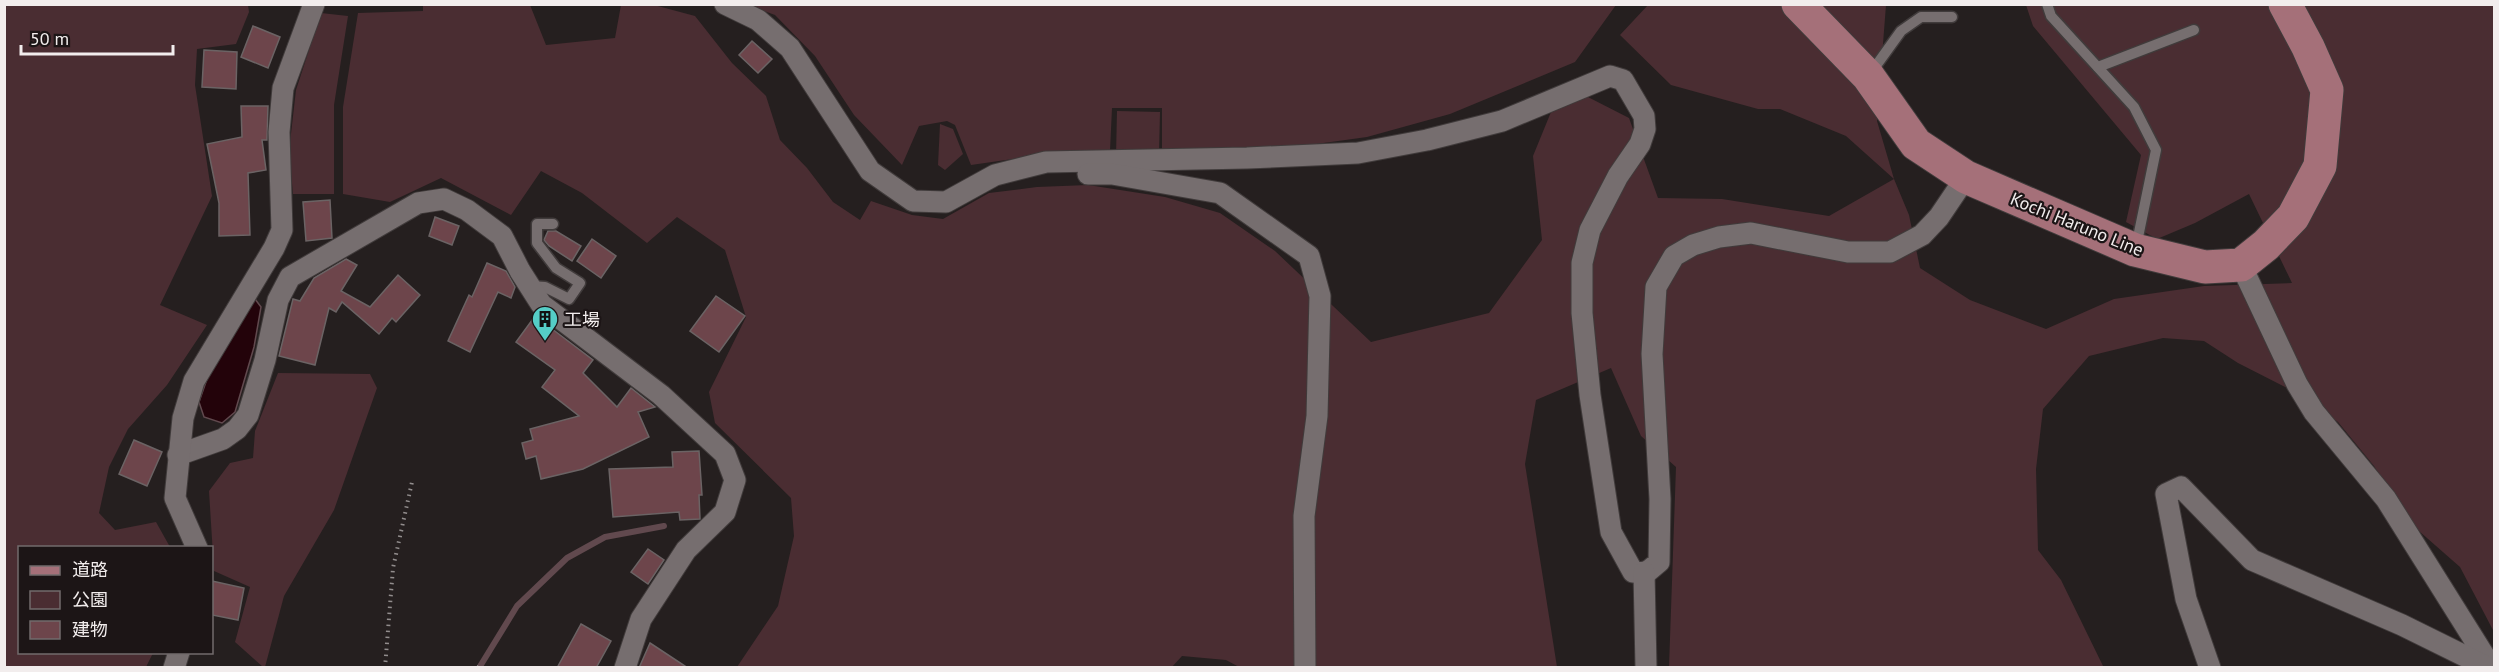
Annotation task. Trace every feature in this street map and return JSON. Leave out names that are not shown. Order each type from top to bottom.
[{"type":"main road","name":"Kochi Haruno Line","points":[[1798,4],[1868,76],[1916,144],[1966,177],[2135,250],[2205,267],[2241,265]]},
{"type":"main road","points":[[2241,265],[2266,245],[2293,217],[2320,166],[2327,90],[2285,4]]},
{"type":"street","points":[[196,546],[175,498],[183,418],[194,381],[274,248],[282,230],[279,132],[283,88],[314,4]]},
{"type":"street","points":[[725,4],[758,20],[790,48],[870,171],[913,201],[946,202],[995,175],[1046,162],[1358,153],[1427,140],[1502,121],[1610,76],[1623,80],[1644,116],[1644,129],[1640,144],[1618,177],[1590,230],[1582,263],[1582,313],[1590,395],[1611,532],[1632,572],[1644,572],[1659,562],[1660,499],[1652,354],[1656,287],[1674,256],[1693,244],[1751,233],[1848,252],[1890,252],[1922,235],[1939,217],[1966,177]]},
{"type":"street","points":[[995,175],[1112,174],[1220,193],[1309,255],[1320,296],[1317,416],[1305,516],[1305,668]]},
{"type":"street","points":[[178,455],[223,439],[237,429],[248,415],[265,360],[278,300],[290,277],[418,203],[444,199],[467,210],[502,236],[541,304],[661,395],[725,454],[735,480],[725,512],[686,550],[641,619],[625,668]]},
{"type":"street","points":[[2241,265],[2296,384],[2313,412],[2386,499],[2491,668]]},
{"type":"street","points":[[2210,668],[2186,599],[2166,494],[2181,487],[2252,560],[2491,668]]},
{"type":"street","points":[[1644,572],[1646,668]]},
{"type":"lane","points":[[2047,4],[2051,16],[2134,107],[2156,150],[2135,250]]},
{"type":"lane","points":[[1868,76],[1900,31],[1921,17],[1952,17]]},
{"type":"lane","points":[[2098,67],[2194,30]]},
{"type":"lane","points":[[530,286],[545,287],[569,299],[580,284],[556,268],[537,243],[537,224],[553,224]]},
{"type":"path","points":[[385,668],[393,568],[412,482]]},
{"type":"green space","points":[[4,5],[248,5],[249,12],[236,44],[197,49],[195,85],[212,196],[160,305],[207,325],[167,385],[128,429],[109,467],[99,513],[115,530],[156,522],[169,546],[18,546],[18,654],[152,654],[146,667],[5,667]]},
{"type":"green space","points":[[423,5],[530,5],[546,45],[615,38],[621,5],[654,5],[695,16],[732,63],[766,96],[780,140],[807,168],[833,202],[860,220],[871,201],[912,215],[943,219],[989,193],[1037,187],[1088,185],[1165,197],[1220,213],[1275,251],[1371,342],[1489,313],[1542,240],[1533,156],[1551,112],[1584,95],[1629,118],[1658,198],[1722,199],[1829,216],[1894,179],[1909,215],[1920,268],[1970,300],[2046,329],[2114,299],[2204,286],[2292,283],[2249,194],[2195,223],[2157,239],[2126,222],[2141,155],[2033,26],[2026,5],[2494,5],[2494,632],[2460,567],[2411,524],[2374,466],[2338,422],[2293,391],[2238,363],[2204,341],[2163,338],[2089,356],[2043,409],[2036,469],[2038,550],[2061,580],[2103,666],[2106,667],[1669,667],[1676,467],[1641,436],[1611,368],[1536,400],[1525,464],[1557,667],[1241,668],[1226,660],[1182,656],[1171,668],[737,667],[778,606],[794,536],[791,498],[715,423],[709,392],[746,317],[725,250],[677,217],[647,243],[582,193],[541,171],[511,215],[441,178],[390,202],[343,194],[343,107],[358,13],[423,11]]},
{"type":"green space","points":[[747,5],[1616,5],[1575,62],[1450,114],[1367,137],[1280,149],[1162,155],[1162,108],[1112,108],[1110,151],[1047,154],[971,165],[955,125],[947,121],[919,126],[902,165],[854,115],[815,56],[775,15]]},
{"type":"green space","points":[[1648,5],[1886,5],[1877,121],[1894,179],[1846,136],[1780,109],[1758,109],[1671,85],[1620,35]]},
{"type":"green space","points":[[321,13],[348,16],[334,105],[334,194],[293,194],[289,151],[296,90]]},
{"type":"green space","points":[[1117,111],[1160,112],[1159,155],[1116,156]]},
{"type":"green space","points":[[940,124],[953,129],[963,154],[945,170],[938,165]]},
{"type":"green space","points":[[278,373],[370,374],[377,388],[334,510],[284,596],[265,667],[235,642],[250,587],[214,571],[209,491],[230,463],[253,458],[255,431]]},
{"type":"shaded area","points":[[255,299],[261,307],[254,347],[235,412],[222,423],[204,417],[199,402],[207,379]]},
{"type":"building","points":[[253,26],[280,37],[268,68],[241,57]]},
{"type":"building","points":[[752,41],[772,59],[758,73],[739,55]]},
{"type":"building","points":[[204,50],[237,52],[236,89],[202,87]]},
{"type":"building","points":[[241,106],[268,106],[267,140],[262,140],[266,170],[248,173],[250,235],[219,236],[219,203],[207,144],[242,137]]},
{"type":"building","points":[[330,200],[332,238],[306,241],[303,202]]},
{"type":"building","points":[[435,217],[459,226],[452,245],[429,236]]},
{"type":"building","points":[[548,231],[556,231],[581,246],[572,261],[549,246],[544,240]]},
{"type":"building","points":[[592,239],[616,256],[601,278],[577,261]]},
{"type":"building","points":[[346,259],[357,265],[341,291],[370,307],[398,275],[420,295],[396,322],[392,318],[379,334],[342,302],[336,312],[329,308],[315,365],[279,356],[293,299],[300,301],[314,278]]},
{"type":"building","points":[[487,263],[506,271],[515,287],[511,298],[498,292],[470,352],[448,341]]},
{"type":"building","points":[[716,296],[745,316],[719,352],[690,331]]},
{"type":"building","points":[[535,316],[593,360],[583,373],[617,407],[631,388],[655,407],[638,412],[649,437],[583,469],[541,479],[536,456],[526,459],[522,443],[533,440],[530,429],[579,416],[542,387],[555,370],[516,342]]},
{"type":"building","points":[[134,440],[162,452],[147,486],[119,474]]},
{"type":"building","points":[[699,451],[702,495],[699,495],[700,519],[680,520],[679,512],[613,517],[609,469],[673,467],[672,452]]},
{"type":"building","points":[[648,549],[664,560],[648,584],[631,572]]},
{"type":"building","points":[[213,581],[244,588],[238,620],[213,615]]},
{"type":"building","points":[[581,624],[611,641],[596,668],[557,668]]},
{"type":"building","points":[[650,643],[688,668],[639,668]]},
{"type":"waterway","points":[[479,668],[517,606],[567,558],[605,537],[664,526]]},
{"type":"place","name":"工場","points":[[545,342]]}]
